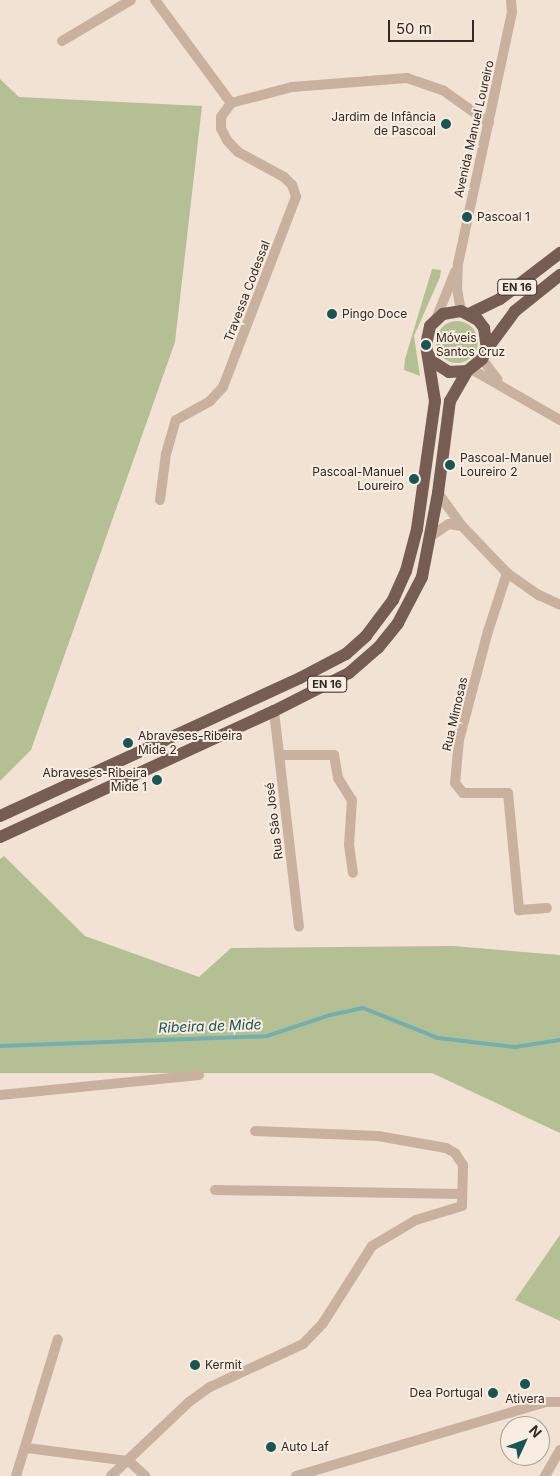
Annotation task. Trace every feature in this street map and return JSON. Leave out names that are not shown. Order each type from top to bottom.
[{"type":"main road","name":"EN 16","points":[[0,816],[300,678],[346,654],[366,636],[381,619],[403,578],[417,529],[435,400],[426,335],[436,319],[443,314],[465,313],[500,299],[560,253]]},
{"type":"main road","name":"EN 16","points":[[0,837],[274,712],[350,673],[378,648],[415,595],[422,577],[438,494],[450,401],[469,370],[484,354],[514,311],[560,275]]},
{"type":"main road","points":[[465,313],[484,328],[484,354]]},
{"type":"main road","points":[[428,354],[433,362],[449,372],[469,370]]},
{"type":"street","points":[[62,41],[132,0]]},
{"type":"street","points":[[155,0],[231,103],[292,87],[407,78],[444,91],[490,123]]},
{"type":"street","name":"Avenida Manuel Loureiro","points":[[436,319],[458,264],[490,123],[512,12],[511,0]]},
{"type":"street","name":"Travessa Codessal","points":[[160,500],[166,454],[176,420],[210,401],[224,386],[296,197],[292,185],[284,176],[238,152],[227,140],[220,128],[221,117],[231,103]]},
{"type":"street","name":"Avenida Manuel Loureiro","points":[[458,264],[457,289],[465,313]]},
{"type":"street","points":[[484,354],[504,386]]},
{"type":"street","points":[[469,370],[504,386],[560,420]]},
{"type":"street","points":[[438,494],[462,526],[507,573],[539,595],[560,605]]},
{"type":"street","points":[[430,536],[449,524],[462,526]]},
{"type":"street","name":"Rua Mimosas","points":[[507,573],[488,631],[459,740],[455,783],[463,793],[508,794],[519,910],[547,908]]},
{"type":"street","name":"Rua São José","points":[[274,712],[299,927]]},
{"type":"street","points":[[279,755],[334,755],[338,778],[352,800],[349,845],[353,873]]},
{"type":"street","points":[[0,1095],[199,1075]]},
{"type":"street","points":[[111,1476],[129,1461],[189,1402],[210,1387],[303,1344],[323,1323],[372,1246],[416,1220],[462,1206],[463,1165],[455,1153],[446,1148],[378,1136],[255,1131]]},
{"type":"street","points":[[215,1190],[462,1194]]},
{"type":"street","points":[[16,1476],[58,1339]]},
{"type":"street","points":[[296,1476],[546,1402],[560,1402]]},
{"type":"street","points":[[26,1448],[129,1461],[145,1476]]},
{"type":"street","points":[[545,1476],[560,1450]]},
{"type":"green space","points":[[0,79],[19,97],[202,106],[175,342],[31,750],[0,781]]},
{"type":"green space","points":[[432,269],[441,270],[440,277],[414,336],[420,376],[404,370],[405,359]]},
{"type":"green space","points":[[457,321],[472,327],[478,342],[472,357],[457,363],[442,357],[436,342],[442,327]]},
{"type":"green space","points":[[4,856],[85,936],[199,977],[231,948],[453,946],[560,955],[560,1133],[432,1073],[0,1073],[0,859]]},
{"type":"green space","points":[[560,1235],[560,1321],[515,1300]]},
{"type":"waterway","name":"Ribeira de Mide","points":[[0,1046],[267,1036],[330,1015],[363,1008],[438,1038],[515,1047],[560,1040]]},
{"type":"place","name":"Jardim de Infância de Pascoal","points":[[446,124]]},
{"type":"place","name":"Pascoal 1","points":[[467,217]]},
{"type":"place","name":"Pingo Doce","points":[[332,314]]},
{"type":"place","name":"Móveis Santos Cruz","points":[[426,345]]},
{"type":"place","name":"Pascoal-Manuel Loureiro 2","points":[[450,465]]},
{"type":"place","name":"Pascoal-Manuel Loureiro","points":[[414,479]]},
{"type":"place","name":"Abraveses-Ribeira Mide 2","points":[[128,743]]},
{"type":"place","name":"Abraveses-Ribeira Mide 1","points":[[157,780]]},
{"type":"place","name":"Kermit","points":[[195,1365]]},
{"type":"place","name":"Ativera","points":[[525,1384]]},
{"type":"place","name":"Dea Portugal","points":[[493,1393]]},
{"type":"place","name":"Auto Laf","points":[[271,1447]]}]
